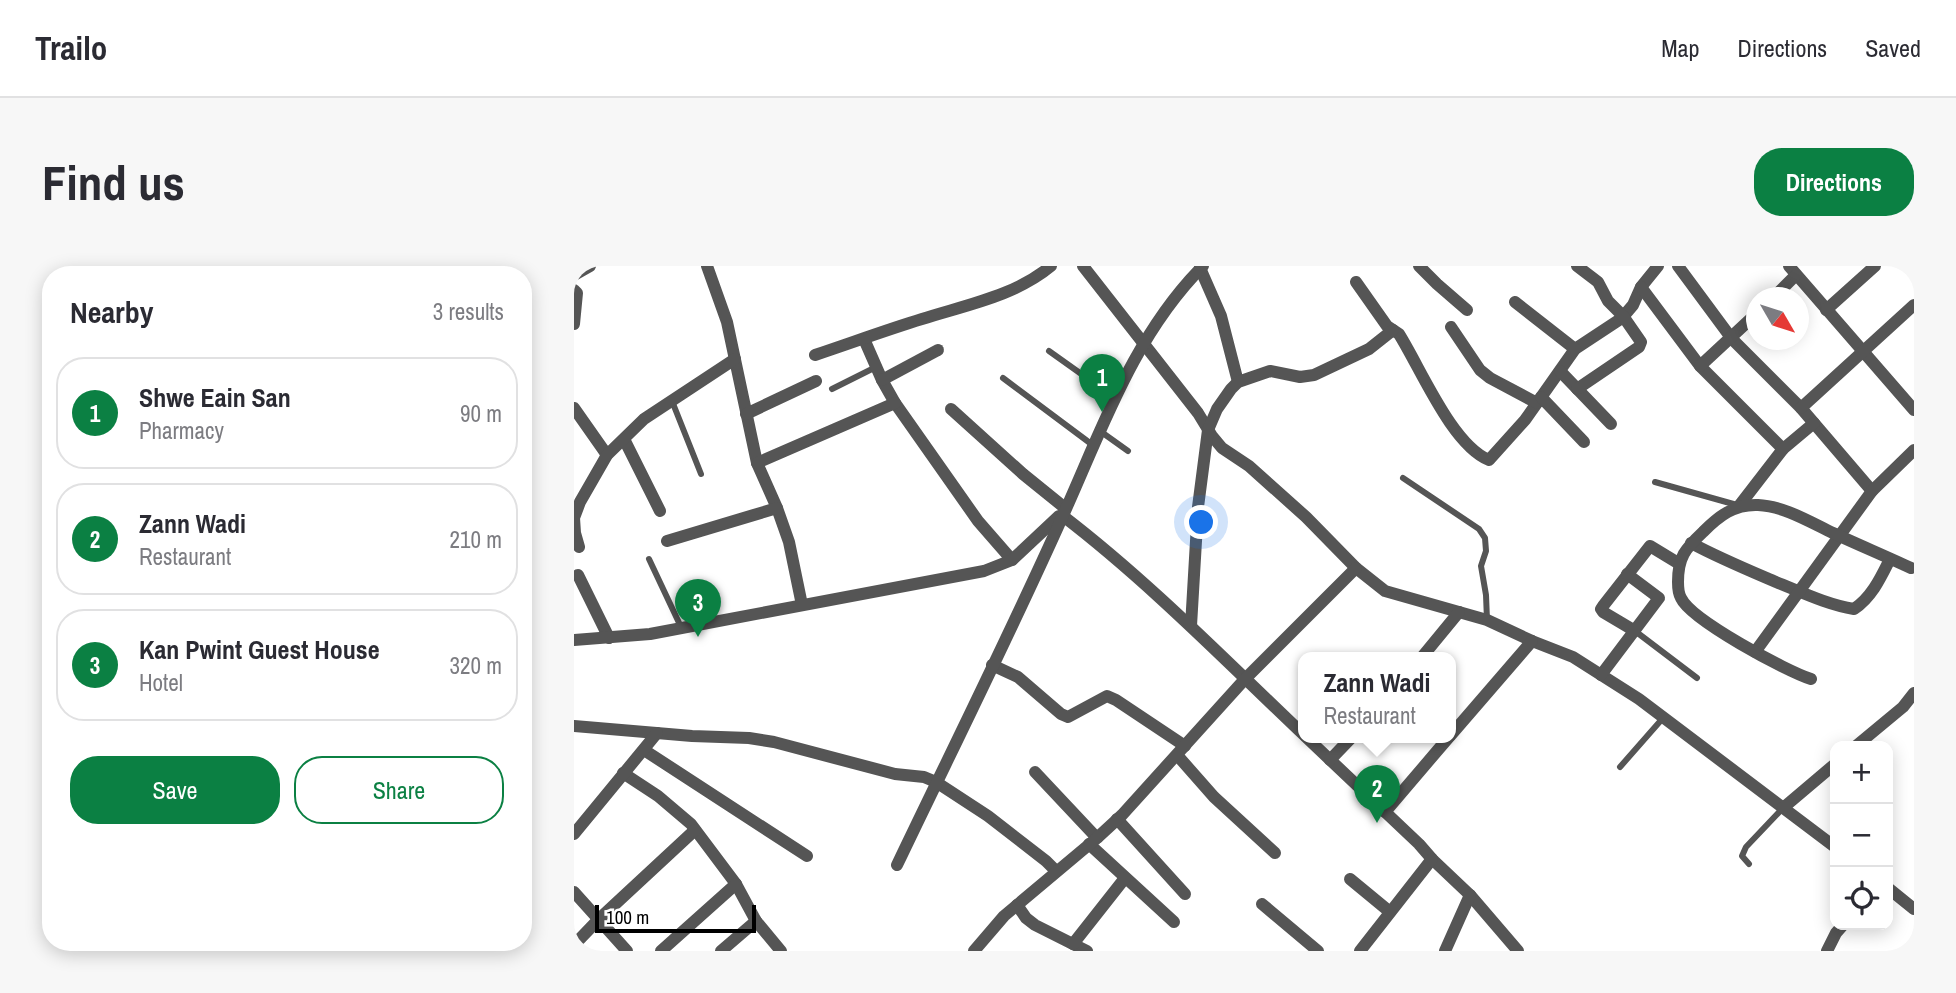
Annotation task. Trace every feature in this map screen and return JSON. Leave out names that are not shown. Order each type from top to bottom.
[{"type":"street","points":[[574,275],[590,266]]},
{"type":"street","points":[[707,266],[727,321],[757,463],[789,542],[802,605]]},
{"type":"street","points":[[815,355],[1002,294],[1051,266]]},
{"type":"street","points":[[1083,266],[1222,447],[1249,466],[1306,517],[1356,568],[1385,591],[1487,620],[1573,657],[1663,718],[1830,844]]},
{"type":"street","points":[[1419,266],[1467,310]]},
{"type":"street","points":[[1577,266],[1598,282],[1608,301],[1623,316],[1641,342],[1577,389]]},
{"type":"street","points":[[1356,282],[1387,326],[1399,334],[1455,432],[1480,457],[1489,460],[1539,400],[1575,349],[1623,316],[1658,266]]},
{"type":"street","points":[[1678,266],[1732,339],[1801,408],[1872,491]]},
{"type":"street","points":[[1826,310],[1875,266]]},
{"type":"street","points":[[897,865],[1115,398],[1144,345],[1201,267],[1221,316],[1238,382]]},
{"type":"street","points":[[1780,287],[1792,270],[1913,407]]},
{"type":"street","points":[[1641,288],[1700,366],[1783,449]]},
{"type":"street","points":[[574,290],[577,293],[574,324]]},
{"type":"street","points":[[1515,302],[1575,349]]},
{"type":"street","points":[[1801,408],[1914,305]]},
{"type":"street","points":[[1700,366],[1746,324]]},
{"type":"street","points":[[1451,327],[1480,370],[1490,378],[1539,400],[1584,442]]},
{"type":"street","points":[[1191,626],[1198,507],[1208,430],[1217,409],[1238,382],[1270,371],[1300,377],[1314,375],[1369,348],[1393,330]]},
{"type":"street","points":[[864,339],[895,403],[978,521],[1012,560]]},
{"type":"street","points":[[882,380],[938,350]]},
{"type":"street","points":[[579,547],[575,518],[580,502],[607,455],[644,419],[736,359]]},
{"type":"street","points":[[1560,371],[1611,424]]},
{"type":"street","points":[[746,414],[816,381]]},
{"type":"street","points":[[757,463],[895,403]]},
{"type":"street","points":[[574,408],[607,455]]},
{"type":"street","points":[[951,410],[1191,626],[1298,729]]},
{"type":"street","points":[[1739,506],[1783,449],[1814,423]]},
{"type":"street","points":[[624,439],[660,511]]},
{"type":"street","points":[[1755,652],[1872,491],[1914,450]]},
{"type":"street","points":[[1811,679],[1795,674],[1755,652],[1708,623],[1681,600],[1678,591],[1678,564],[1691,543],[1719,516],[1739,506],[1761,505],[1790,513],[1911,568]]},
{"type":"street","points":[[667,541],[777,508]]},
{"type":"street","points":[[574,640],[650,634],[984,571],[1012,560],[1064,512]]},
{"type":"street","points":[[1691,543],[1799,591],[1854,609],[1870,594],[1890,559]]},
{"type":"street","points":[[1635,631],[1601,609],[1650,546],[1678,564]]},
{"type":"street","points":[[974,951],[1004,916],[1117,819],[1245,680],[1356,568]]},
{"type":"street","points":[[1601,675],[1659,598],[1627,574]]},
{"type":"street","points":[[578,575],[609,638]]},
{"type":"street","points":[[1426,652],[1459,612]]},
{"type":"street","points":[[1456,730],[1532,641]]},
{"type":"street","points":[[992,664],[1018,677],[1068,717],[1107,696],[1116,701],[1181,750],[1214,797],[1275,853]]},
{"type":"street","points":[[1862,741],[1903,708],[1914,693]]},
{"type":"street","points":[[574,726],[749,738],[774,742],[895,774],[924,777],[936,782],[988,817],[1056,871]]},
{"type":"street","points":[[574,834],[657,733]]},
{"type":"street","points":[[1312,743],[1470,895],[1518,951]]},
{"type":"street","points":[[1330,760],[1346,743]]},
{"type":"street","points":[[1385,811],[1445,743]]},
{"type":"street","points":[[644,750],[807,856]]},
{"type":"street","points":[[1783,808],[1830,768]]},
{"type":"street","points":[[1035,772],[1125,878],[1174,922]]},
{"type":"street","points":[[623,773],[658,796],[695,830],[736,884],[756,921],[780,951]]},
{"type":"street","points":[[1117,819],[1185,894]]},
{"type":"street","points":[[574,945],[695,830]]},
{"type":"street","points":[[1360,951],[1432,859]]},
{"type":"street","points":[[1073,944],[1125,878]]},
{"type":"street","points":[[1350,879],[1390,912]]},
{"type":"street","points":[[662,951],[736,884]]},
{"type":"street","points":[[574,892],[627,951]]},
{"type":"street","points":[[1893,892],[1914,909]]},
{"type":"street","points":[[1445,951],[1470,895]]},
{"type":"street","points":[[1262,904],[1318,951]]},
{"type":"street","points":[[1017,905],[1035,925],[1087,951]]},
{"type":"street","points":[[720,951],[756,921]]},
{"type":"street","points":[[1827,951],[1839,930]]},
{"type":"lane","points":[[1049,351],[1115,398]]},
{"type":"lane","points":[[832,389],[876,367]]},
{"type":"lane","points":[[1003,379],[1094,446]]},
{"type":"lane","points":[[672,401],[701,474]]},
{"type":"lane","points":[[1100,431],[1128,451]]},
{"type":"lane","points":[[1403,478],[1479,529],[1485,538],[1486,551],[1481,566],[1487,620]]},
{"type":"lane","points":[[1655,482],[1739,506]]},
{"type":"lane","points":[[649,559],[681,628]]},
{"type":"lane","points":[[1635,631],[1697,678]]},
{"type":"lane","points":[[1620,767],[1663,718]]},
{"type":"lane","points":[[1749,864],[1742,856],[1746,847],[1783,808]]},
{"type":"place","name":"Shwe Eain San","points":[[1102,412]]},
{"type":"place","name":"Kan Pwint Guest House","points":[[698,637]]},
{"type":"place","name":"Zann Wadi","points":[[1377,823]]}]
